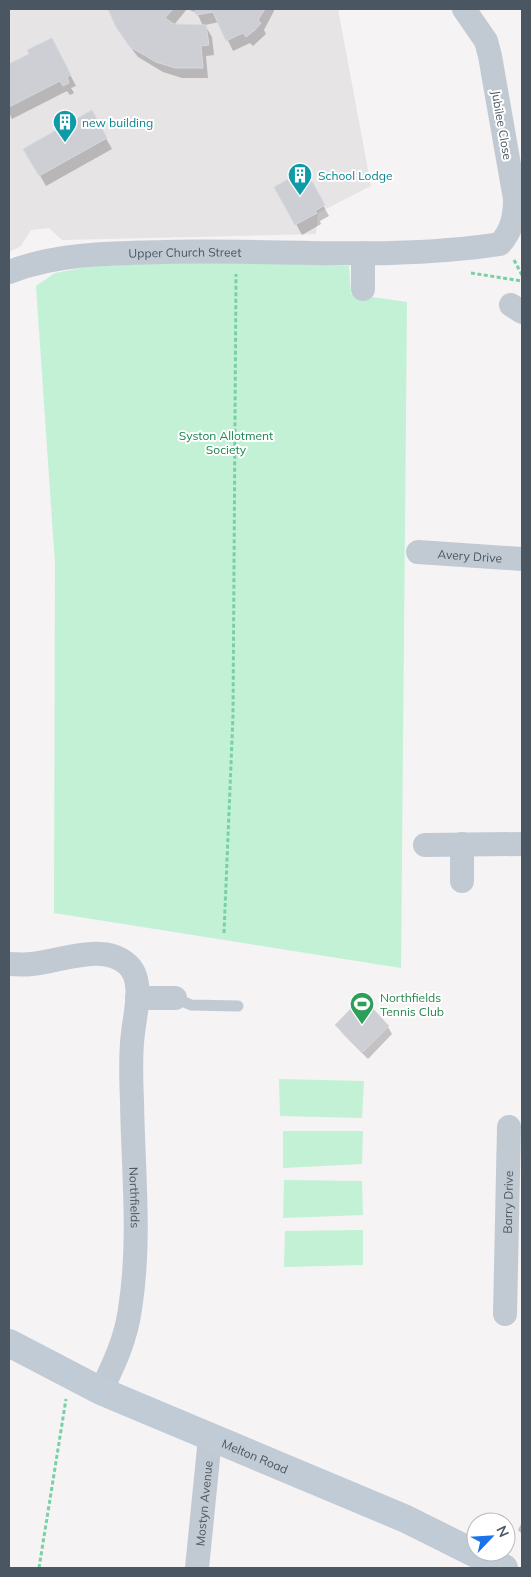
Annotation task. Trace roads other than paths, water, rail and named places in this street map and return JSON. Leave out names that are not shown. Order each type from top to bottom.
[{"type":"street","name":"Jubilee Close","points":[[464,9],[486,41],[515,199],[515,214],[512,226],[500,244]]},
{"type":"street","name":"Upper Church Street","points":[[9,272],[41,262],[70,257],[122,253],[236,251],[363,253],[500,244]]},
{"type":"street","points":[[363,253],[363,289]]},
{"type":"street","name":"Avery Drive","points":[[418,552],[522,558]]},
{"type":"street","points":[[462,844],[462,881]]},
{"type":"street","points":[[425,845],[522,844]]},
{"type":"street","name":"Northfields","points":[[9,964],[31,964],[85,955],[108,955],[120,958],[129,965],[136,976],[137,998],[131,1049],[136,1214],[132,1291],[122,1345],[102,1391]]},
{"type":"street","points":[[137,998],[175,998]]},
{"type":"street","name":"Barry Drive","points":[[505,1314],[514,1277],[509,1127]]},
{"type":"street","name":"Melton Road","points":[[9,1343],[69,1376],[210,1438],[406,1519],[500,1567]]},
{"type":"street","name":"Mostyn Avenue","points":[[197,1568],[210,1438]]},
{"type":"lane","points":[[175,998],[191,1005],[238,1006]]},
{"type":"place","name":"new building","points":[[65,143]]},
{"type":"place","name":"School Lodge","points":[[300,196]]},
{"type":"place","name":"Northfields Tennis Club","points":[[362,1025]]},
{"type":"park label","name":"Syston Allotment Society","points":[[226,442]]}]
